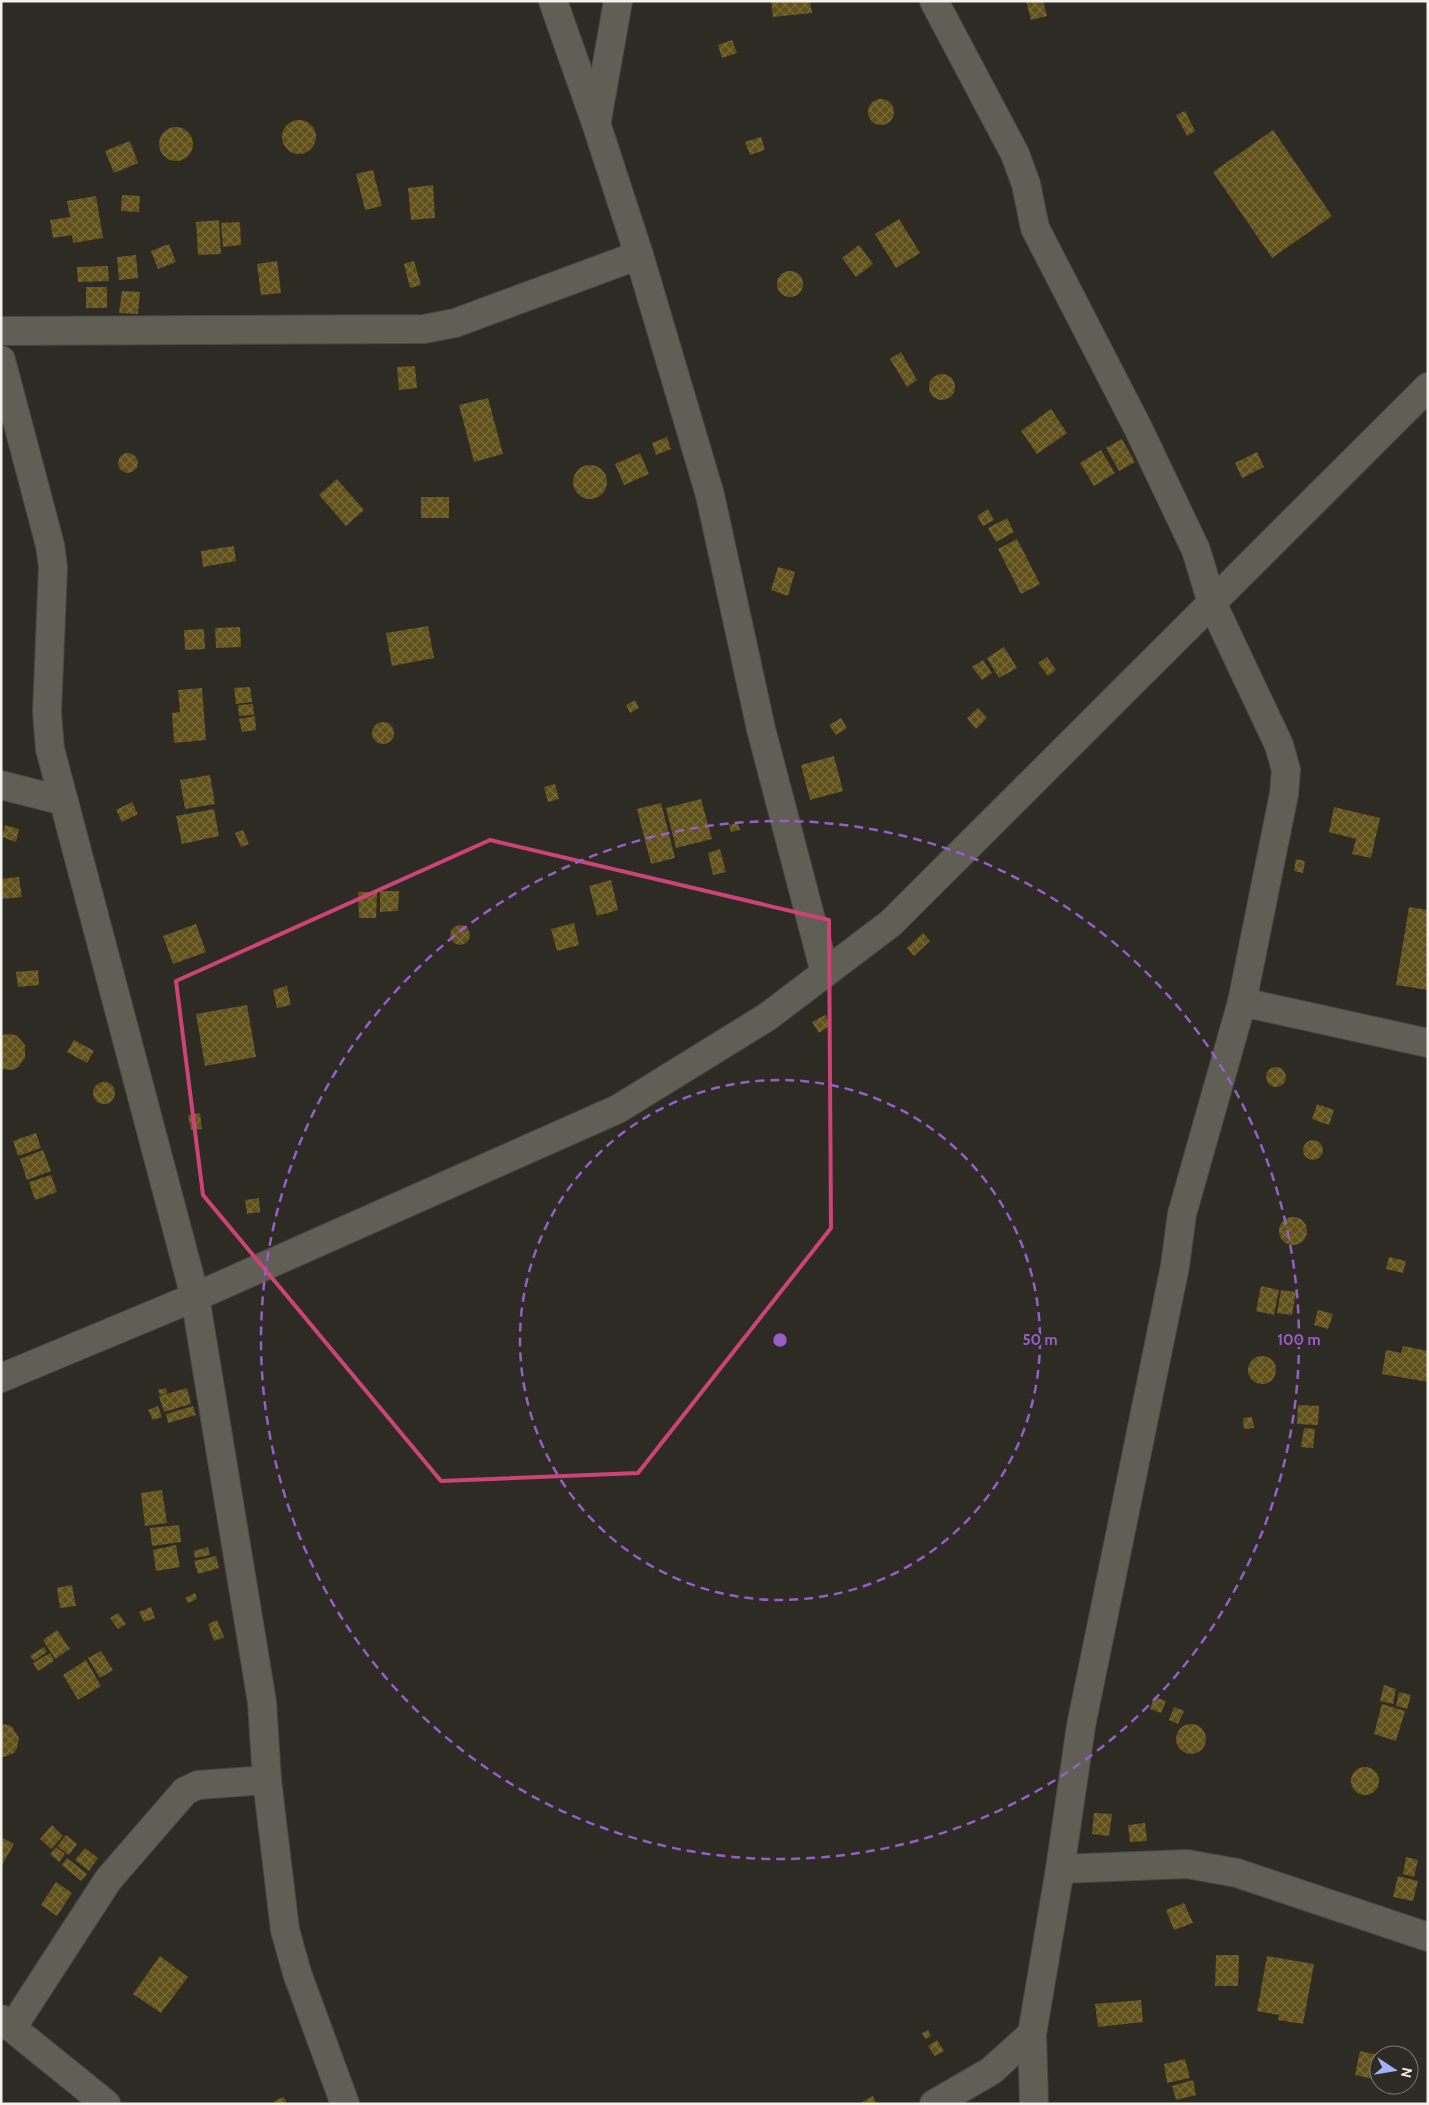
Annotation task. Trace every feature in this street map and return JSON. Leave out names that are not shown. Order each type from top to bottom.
[{"type":"street","points":[[553,1],[596,123],[639,256],[710,495],[761,729],[825,973]]},
{"type":"street","points":[[596,123],[618,1]]},
{"type":"street","points":[[934,1],[1015,154],[1026,184],[1035,228],[1138,428],[1192,541],[1212,603],[1280,745],[1286,770],[1284,794],[1242,1002],[1182,1214],[1175,1266],[1082,1726],[1032,2034],[1034,2104]]},
{"type":"street","points":[[1,331],[424,329],[455,323],[639,256]]},
{"type":"street","points":[[1,360],[50,545],[53,567],[47,712],[50,748],[195,1297],[262,1702],[267,1780],[285,1930],[297,1973],[345,2104]]},
{"type":"street","points":[[1,1378],[195,1297],[618,1109],[767,1017],[891,923],[1428,387]]},
{"type":"street","points":[[1,785],[64,801]]},
{"type":"street","points":[[1242,1002],[1428,1043]]},
{"type":"street","points":[[106,2104],[7,2024],[108,1880],[185,1791],[198,1785],[267,1780]]},
{"type":"street","points":[[1060,1869],[1187,1864],[1237,1873],[1428,1937]]},
{"type":"street","points":[[934,2104],[991,2071],[1032,2034]]},
{"type":"highlighted area","points":[[490,840],[829,920],[831,1228],[638,1473],[441,1481],[203,1195],[176,981]]},
{"type":"building","points":[[771,1],[810,1],[812,13],[773,17]]},
{"type":"building","points":[[1026,1],[1043,1],[1047,16],[1031,20]]},
{"type":"building","points":[[732,40],[737,53],[722,58],[718,45]]},
{"type":"building","points":[[881,99],[890,103],[894,112],[890,121],[881,125],[872,121],[868,112],[872,103]]},
{"type":"building","points":[[1185,111],[1195,131],[1187,136],[1176,115]]},
{"type":"building","points":[[299,120],[306,121],[311,125],[315,130],[315,144],[311,149],[306,153],[299,154],[292,153],[287,149],[283,144],[282,137],[283,130],[287,125],[292,121]]},
{"type":"building","points":[[176,127],[188,132],[193,144],[188,156],[176,161],[164,156],[159,144],[164,132]]},
{"type":"building","points":[[1273,130],[1332,216],[1272,258],[1213,172]]},
{"type":"building","points":[[761,137],[765,150],[750,155],[745,142]]},
{"type":"building","points":[[130,141],[138,163],[114,173],[105,151]]},
{"type":"building","points":[[373,170],[382,206],[365,210],[356,174]]},
{"type":"building","points":[[433,185],[435,218],[411,220],[408,188]]},
{"type":"building","points":[[122,195],[140,196],[139,212],[121,211]]},
{"type":"building","points":[[96,196],[103,238],[73,243],[72,235],[53,238],[50,220],[70,217],[67,201]]},
{"type":"building","points":[[899,219],[920,253],[896,268],[875,234]]},
{"type":"building","points":[[219,220],[221,254],[198,255],[196,222]]},
{"type":"building","points":[[240,222],[241,245],[223,247],[221,223]]},
{"type":"building","points":[[169,244],[176,262],[158,269],[151,251]]},
{"type":"building","points":[[859,245],[873,264],[856,277],[842,258]]},
{"type":"building","points":[[136,255],[138,278],[119,280],[117,257]]},
{"type":"building","points":[[277,261],[281,293],[261,295],[257,264]]},
{"type":"building","points":[[414,261],[421,285],[410,288],[404,264]]},
{"type":"building","points":[[108,266],[109,281],[78,282],[77,267]]},
{"type":"building","points":[[790,271],[799,275],[803,284],[799,293],[790,297],[781,293],[777,284],[781,275]]},
{"type":"building","points":[[86,287],[107,287],[107,308],[86,308]]},
{"type":"building","points":[[122,291],[140,292],[138,314],[119,313]]},
{"type":"building","points":[[901,352],[917,380],[907,387],[890,359]]},
{"type":"building","points":[[415,366],[417,388],[399,390],[397,367]]},
{"type":"building","points":[[942,374],[951,378],[955,387],[951,396],[942,400],[933,396],[929,387],[933,378]]},
{"type":"building","points":[[488,398],[503,454],[474,462],[459,405]]},
{"type":"building","points":[[1051,409],[1067,433],[1037,454],[1021,431]]},
{"type":"building","points":[[667,437],[671,449],[656,455],[652,443]]},
{"type":"building","points":[[1122,439],[1135,462],[1119,471],[1106,448]]},
{"type":"building","points":[[1101,450],[1115,473],[1094,486],[1080,463]]},
{"type":"building","points":[[1257,452],[1264,467],[1242,478],[1235,463]]},
{"type":"building","points":[[128,453],[135,456],[138,463],[135,470],[128,473],[121,470],[118,463],[121,456]]},
{"type":"building","points":[[640,453],[649,474],[624,485],[615,464]]},
{"type":"building","points":[[590,465],[602,470],[607,482],[602,494],[590,499],[578,494],[573,482],[578,470]]},
{"type":"building","points":[[337,479],[364,510],[346,526],[319,495]]},
{"type":"building","points":[[421,497],[449,497],[449,518],[421,518]]},
{"type":"building","points":[[988,509],[994,520],[983,526],[977,516]]},
{"type":"building","points":[[1007,518],[1014,532],[996,542],[988,528]]},
{"type":"building","points":[[1017,539],[1040,584],[1021,594],[998,549]]},
{"type":"building","points":[[234,546],[236,561],[203,567],[201,551]]},
{"type":"building","points":[[778,567],[795,572],[788,596],[771,590]]},
{"type":"building","points":[[428,626],[434,658],[392,666],[386,633]]},
{"type":"building","points":[[240,627],[241,647],[216,648],[215,628]]},
{"type":"building","points":[[204,629],[205,649],[185,650],[184,630]]},
{"type":"building","points":[[1004,647],[1017,668],[999,678],[987,658]]},
{"type":"building","points":[[1047,657],[1056,670],[1048,676],[1038,663]]},
{"type":"building","points":[[983,660],[992,673],[982,680],[972,667]]},
{"type":"building","points":[[250,687],[252,702],[236,704],[234,688]]},
{"type":"building","points":[[202,688],[206,740],[174,743],[172,713],[180,712],[178,690]]},
{"type":"building","points":[[635,700],[639,708],[630,713],[626,705]]},
{"type":"building","points":[[253,704],[254,715],[239,716],[238,705]]},
{"type":"building","points":[[978,708],[987,718],[976,729],[967,718]]},
{"type":"building","points":[[255,716],[256,730],[242,732],[239,719]]},
{"type":"building","points":[[841,718],[847,728],[836,735],[829,725]]},
{"type":"building","points":[[383,722],[391,725],[394,733],[391,741],[383,744],[375,741],[372,733],[375,725]]},
{"type":"building","points":[[834,756],[843,791],[810,800],[801,765]]},
{"type":"building","points":[[210,775],[215,804],[185,809],[180,780]]},
{"type":"building","points":[[555,784],[559,799],[548,802],[544,787]]},
{"type":"building","points":[[701,799],[712,839],[676,848],[666,808]]},
{"type":"building","points":[[132,802],[138,814],[122,822],[116,810]]},
{"type":"building","points":[[661,803],[675,858],[651,864],[637,809]]},
{"type":"building","points":[[1334,807],[1380,818],[1371,858],[1352,854],[1356,839],[1329,832]]},
{"type":"building","points":[[214,809],[219,836],[182,844],[176,816]]},
{"type":"building","points":[[738,823],[740,830],[731,832],[729,825]]},
{"type":"building","points":[[5,825],[19,829],[16,842],[2,837]]},
{"type":"building","points":[[243,830],[249,844],[241,847],[235,833]]},
{"type":"building","points":[[720,849],[726,872],[713,875],[708,853]]},
{"type":"building","points":[[1296,859],[1305,861],[1303,873],[1294,871]]},
{"type":"building","points":[[19,877],[22,897],[1,899],[1,879]]},
{"type":"building","points":[[611,880],[618,910],[597,916],[589,886]]},
{"type":"building","points":[[380,891],[399,891],[398,911],[380,912]]},
{"type":"building","points":[[358,892],[377,892],[376,918],[359,918]]},
{"type":"building","points":[[1409,907],[1428,910],[1428,990],[1396,985]]},
{"type":"building","points":[[574,923],[579,945],[557,951],[551,929]]},
{"type":"building","points":[[196,924],[206,952],[173,964],[163,936]]},
{"type":"building","points":[[460,925],[467,928],[470,935],[467,942],[460,945],[453,942],[450,935],[453,928]]},
{"type":"building","points":[[923,933],[930,941],[914,956],[907,948]]},
{"type":"building","points":[[38,970],[39,985],[18,987],[16,972]]},
{"type":"building","points":[[287,986],[291,1005],[277,1008],[273,990]]},
{"type":"building","points":[[247,1005],[256,1057],[205,1066],[196,1014]]},
{"type":"building","points":[[825,1015],[831,1025],[819,1033],[812,1022]]},
{"type":"building","points":[[12,1034],[17,1036],[25,1045],[25,1058],[13,1070],[1,1069],[1,1035]]},
{"type":"building","points":[[74,1040],[94,1051],[87,1063],[67,1052]]},
{"type":"building","points":[[1272,1067],[1280,1067],[1286,1073],[1286,1081],[1280,1087],[1272,1087],[1266,1081],[1266,1073]]},
{"type":"building","points":[[104,1082],[112,1085],[115,1093],[112,1101],[104,1104],[96,1101],[93,1093],[96,1085]]},
{"type":"building","points":[[1317,1104],[1334,1110],[1329,1125],[1312,1119]]},
{"type":"building","points":[[200,1113],[202,1129],[191,1130],[188,1115]]},
{"type":"building","points":[[36,1133],[41,1148],[18,1156],[13,1141]]},
{"type":"building","points":[[1313,1140],[1320,1143],[1323,1150],[1320,1157],[1313,1160],[1306,1157],[1303,1150],[1306,1143]]},
{"type":"building","points":[[43,1150],[51,1171],[27,1180],[20,1159]]},
{"type":"building","points":[[51,1175],[57,1192],[35,1200],[29,1182]]},
{"type":"building","points":[[259,1198],[260,1212],[247,1214],[245,1200]]},
{"type":"building","points":[[1293,1217],[1303,1221],[1307,1231],[1303,1241],[1293,1245],[1283,1241],[1279,1231],[1283,1221]]},
{"type":"building","points":[[1389,1257],[1406,1261],[1403,1273],[1386,1269]]},
{"type":"building","points":[[1261,1286],[1279,1290],[1274,1315],[1256,1311]]},
{"type":"building","points":[[1281,1290],[1296,1292],[1292,1315],[1277,1313]]},
{"type":"building","points":[[1318,1310],[1333,1314],[1328,1329],[1314,1325]]},
{"type":"building","points":[[1403,1346],[1428,1351],[1428,1382],[1382,1374],[1386,1350],[1401,1353]]},
{"type":"building","points":[[1262,1356],[1272,1360],[1276,1370],[1272,1380],[1262,1384],[1252,1380],[1248,1370],[1252,1360]]},
{"type":"building","points":[[166,1388],[167,1393],[160,1395],[158,1390]]},
{"type":"building","points":[[187,1388],[191,1404],[164,1412],[159,1396]]},
{"type":"building","points":[[1298,1405],[1319,1406],[1318,1425],[1297,1424]]},
{"type":"building","points":[[158,1406],[162,1417],[153,1420],[148,1410]]},
{"type":"building","points":[[193,1406],[196,1415],[168,1423],[166,1414]]},
{"type":"building","points":[[1252,1417],[1254,1428],[1244,1429],[1243,1418]]},
{"type":"building","points":[[1304,1428],[1315,1429],[1313,1448],[1301,1447]]},
{"type":"building","points":[[162,1490],[167,1523],[145,1526],[141,1493]]},
{"type":"building","points":[[179,1525],[181,1542],[152,1546],[150,1528]]},
{"type":"building","points":[[176,1545],[180,1567],[156,1571],[153,1550]]},
{"type":"building","points":[[208,1547],[210,1555],[195,1558],[194,1551]]},
{"type":"building","points":[[216,1556],[219,1568],[198,1574],[194,1561]]},
{"type":"building","points":[[72,1585],[76,1606],[60,1608],[57,1588]]},
{"type":"building","points":[[195,1593],[197,1599],[188,1603],[185,1598]]},
{"type":"building","points":[[151,1607],[155,1618],[144,1622],[139,1612]]},
{"type":"building","points":[[118,1613],[126,1624],[118,1629],[110,1618]]},
{"type":"building","points":[[217,1620],[224,1637],[214,1641],[208,1624]]},
{"type":"building","points":[[57,1630],[70,1649],[55,1659],[43,1640]]},
{"type":"building","points":[[44,1647],[47,1652],[34,1661],[30,1656]]},
{"type":"building","points":[[101,1651],[113,1670],[100,1678],[88,1658]]},
{"type":"building","points":[[50,1653],[54,1661],[38,1671],[33,1663]]},
{"type":"building","points":[[86,1660],[101,1686],[78,1700],[63,1675]]},
{"type":"building","points":[[1384,1685],[1396,1689],[1393,1704],[1380,1701]]},
{"type":"building","points":[[1399,1692],[1411,1695],[1407,1709],[1396,1706]]},
{"type":"building","points":[[1154,1697],[1166,1701],[1161,1713],[1150,1709]]},
{"type":"building","points":[[1382,1704],[1405,1711],[1396,1741],[1374,1734]]},
{"type":"building","points":[[1174,1707],[1184,1711],[1178,1724],[1169,1720]]},
{"type":"building","points":[[1,1724],[9,1725],[13,1728],[19,1738],[14,1753],[4,1757],[1,1757]]},
{"type":"building","points":[[1191,1724],[1202,1728],[1206,1739],[1202,1750],[1191,1754],[1180,1750],[1176,1739],[1180,1728]]},
{"type":"building","points":[[1365,1767],[1375,1771],[1379,1781],[1375,1791],[1365,1795],[1355,1791],[1351,1781],[1355,1771]]},
{"type":"building","points":[[1094,1813],[1112,1814],[1109,1836],[1092,1834]]},
{"type":"building","points":[[1145,1823],[1147,1841],[1130,1842],[1128,1825]]},
{"type":"building","points":[[52,1825],[63,1836],[51,1849],[40,1839]]},
{"type":"building","points":[[66,1835],[77,1844],[69,1855],[57,1846]]},
{"type":"building","points":[[1,1837],[14,1844],[1,1867]]},
{"type":"building","points":[[56,1847],[65,1854],[59,1862],[50,1854]]},
{"type":"building","points":[[85,1848],[98,1858],[89,1871],[75,1860]]},
{"type":"building","points":[[1406,1857],[1418,1860],[1414,1877],[1403,1874]]},
{"type":"building","points":[[67,1858],[87,1874],[81,1881],[62,1865]]},
{"type":"building","points":[[1398,1876],[1418,1881],[1413,1901],[1393,1897]]},
{"type":"building","points":[[56,1882],[72,1893],[57,1916],[41,1905]]},
{"type":"building","points":[[1184,1903],[1193,1923],[1174,1930],[1166,1910]]},
{"type":"building","points":[[1216,1955],[1239,1955],[1238,1986],[1215,1986]]},
{"type":"building","points":[[160,1956],[188,1977],[161,2013],[133,1994]]},
{"type":"building","points":[[1267,1956],[1314,1964],[1303,2024],[1278,2020],[1279,2015],[1257,2011]]},
{"type":"building","points":[[1141,2000],[1143,2022],[1098,2027],[1095,2004]]},
{"type":"building","points":[[928,2030],[931,2036],[925,2039],[922,2033]]},
{"type":"building","points":[[937,2040],[944,2051],[935,2056],[928,2046]]},
{"type":"building","points":[[1360,2051],[1369,2053],[1369,2078],[1355,2075]]},
{"type":"building","points":[[1185,2059],[1190,2078],[1167,2083],[1164,2064]]},
{"type":"building","points":[[1193,2080],[1196,2095],[1176,2100],[1172,2086]]},
{"type":"building","points":[[873,2096],[877,2104],[863,2104],[862,2102]]},
{"type":"building","points":[[284,2097],[287,2104],[275,2104],[274,2101]]}]
